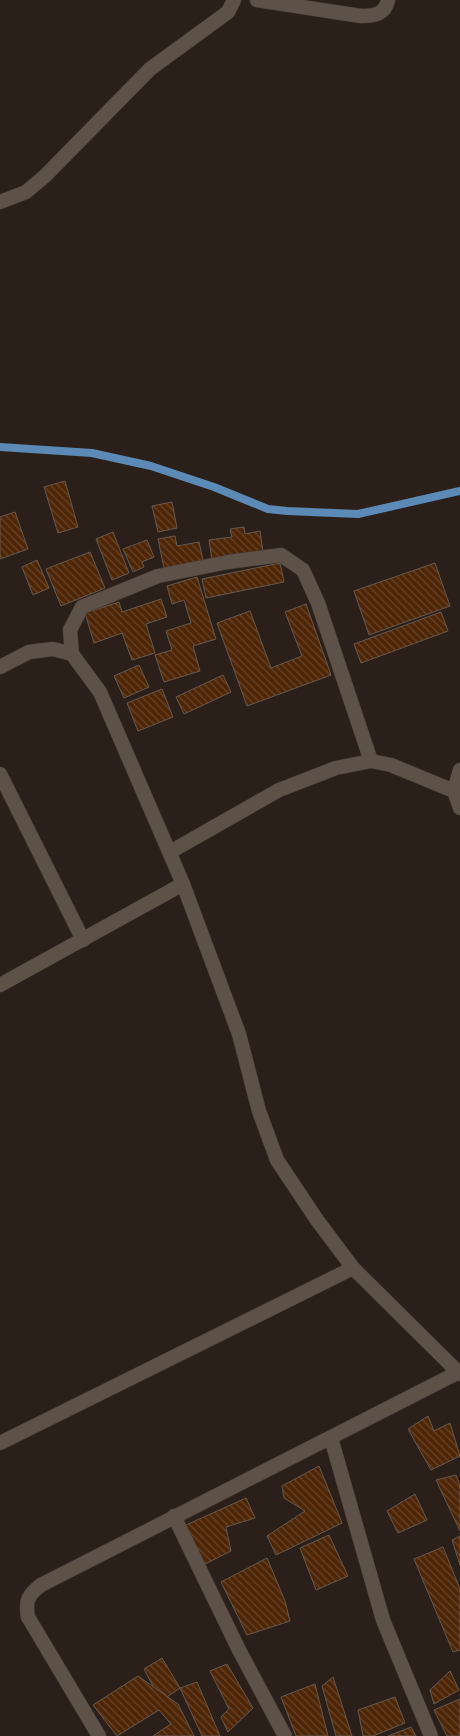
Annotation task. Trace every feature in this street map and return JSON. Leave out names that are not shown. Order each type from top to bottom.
[{"type":"street","points":[[0,202],[26,192],[45,176],[150,69],[191,36],[228,12],[234,0]]},
{"type":"street","points":[[257,0],[362,16],[376,16],[386,8],[388,0]]},
{"type":"street","points":[[99,1736],[28,1618],[26,1605],[30,1593],[41,1585],[174,1516],[459,1373],[353,1268],[317,1220],[277,1160],[259,1110],[239,1034],[183,884],[100,692],[72,654],[70,630],[82,607],[158,576],[281,554],[303,570],[318,603],[371,761]]},
{"type":"street","points":[[0,667],[29,652],[53,648],[72,654]]},
{"type":"street","points":[[170,852],[279,790],[336,768],[371,761],[392,765],[454,791]]},
{"type":"street","points":[[460,770],[454,791],[460,808]]},
{"type":"street","points":[[0,774],[83,940]]},
{"type":"street","points":[[0,985],[183,884]]},
{"type":"street","points":[[0,1443],[353,1268]]},
{"type":"street","points":[[331,1438],[383,1620],[431,1736]]},
{"type":"street","points":[[174,1516],[239,1650],[285,1736]]},
{"type":"building","points":[[65,481],[78,527],[58,533],[44,487]]},
{"type":"building","points":[[172,502],[177,528],[158,532],[152,506]]},
{"type":"building","points":[[15,512],[28,549],[0,559],[0,517]]},
{"type":"building","points":[[244,527],[245,534],[260,531],[263,552],[212,560],[209,540],[232,537],[230,529]]},
{"type":"building","points":[[113,532],[129,573],[112,580],[96,539]]},
{"type":"building","points":[[175,536],[177,546],[199,542],[203,560],[164,568],[158,539]]},
{"type":"building","points":[[147,540],[154,557],[142,562],[144,567],[133,572],[123,549]]},
{"type":"building","points":[[90,552],[105,588],[61,606],[46,569]]},
{"type":"building","points":[[37,560],[49,588],[33,595],[22,567]]},
{"type":"building","points":[[280,563],[284,582],[206,598],[202,579]]},
{"type":"building","points":[[435,563],[450,606],[369,635],[354,591]]},
{"type":"building","points":[[197,577],[216,639],[193,646],[200,671],[164,682],[155,655],[172,650],[166,631],[191,623],[184,600],[172,604],[167,586]]},
{"type":"building","points":[[161,599],[167,617],[146,624],[155,653],[132,660],[122,633],[94,643],[85,613],[119,602],[122,612]]},
{"type":"building","points":[[306,604],[331,675],[247,706],[217,623],[250,611],[271,668],[302,656],[285,612]]},
{"type":"building","points":[[441,612],[448,631],[361,663],[354,644]]},
{"type":"building","points":[[139,665],[149,687],[124,698],[114,676]]},
{"type":"building","points":[[223,675],[231,692],[184,714],[176,697]]},
{"type":"building","points":[[162,689],[173,717],[138,731],[127,703]]},
{"type":"building","points":[[428,1416],[434,1431],[450,1423],[460,1456],[431,1470],[408,1429]]},
{"type":"building","points":[[319,1466],[342,1523],[276,1555],[267,1536],[305,1511],[284,1498],[282,1486]]},
{"type":"building","points":[[456,1475],[460,1486],[460,1531],[436,1480]]},
{"type":"building","points":[[415,1494],[427,1520],[398,1533],[387,1511]]},
{"type":"building","points":[[246,1498],[255,1518],[226,1527],[231,1551],[203,1565],[186,1525]]},
{"type":"building","points":[[329,1535],[348,1576],[316,1590],[300,1548]]},
{"type":"building","points":[[460,1536],[460,1565],[452,1540]]},
{"type":"building","points":[[443,1547],[460,1589],[460,1650],[453,1652],[414,1559]]},
{"type":"building","points":[[267,1558],[285,1601],[290,1621],[247,1635],[221,1582]]},
{"type":"building","points":[[162,1658],[180,1688],[161,1701],[144,1669]]},
{"type":"building","points":[[227,1664],[253,1708],[228,1732],[221,1717],[229,1709],[210,1671]]},
{"type":"building","points":[[450,1671],[459,1690],[434,1704],[430,1690]]},
{"type":"building","points":[[138,1676],[178,1704],[194,1736],[153,1736],[171,1724],[159,1710],[117,1736],[93,1705]]},
{"type":"building","points":[[333,1677],[352,1736],[336,1736],[322,1686]]},
{"type":"building","points":[[197,1682],[220,1736],[202,1736],[180,1688]]},
{"type":"building","points":[[315,1684],[328,1736],[296,1736],[281,1697]]},
{"type":"building","points":[[395,1697],[405,1723],[373,1736],[363,1736],[358,1710]]},
{"type":"building","points":[[460,1699],[460,1736],[447,1736],[434,1710]]},
{"type":"building","points":[[411,1727],[416,1736],[388,1736]]},
{"type":"waterway","points":[[0,447],[92,453],[151,466],[214,487],[268,509],[287,511],[358,514],[460,491]]}]
